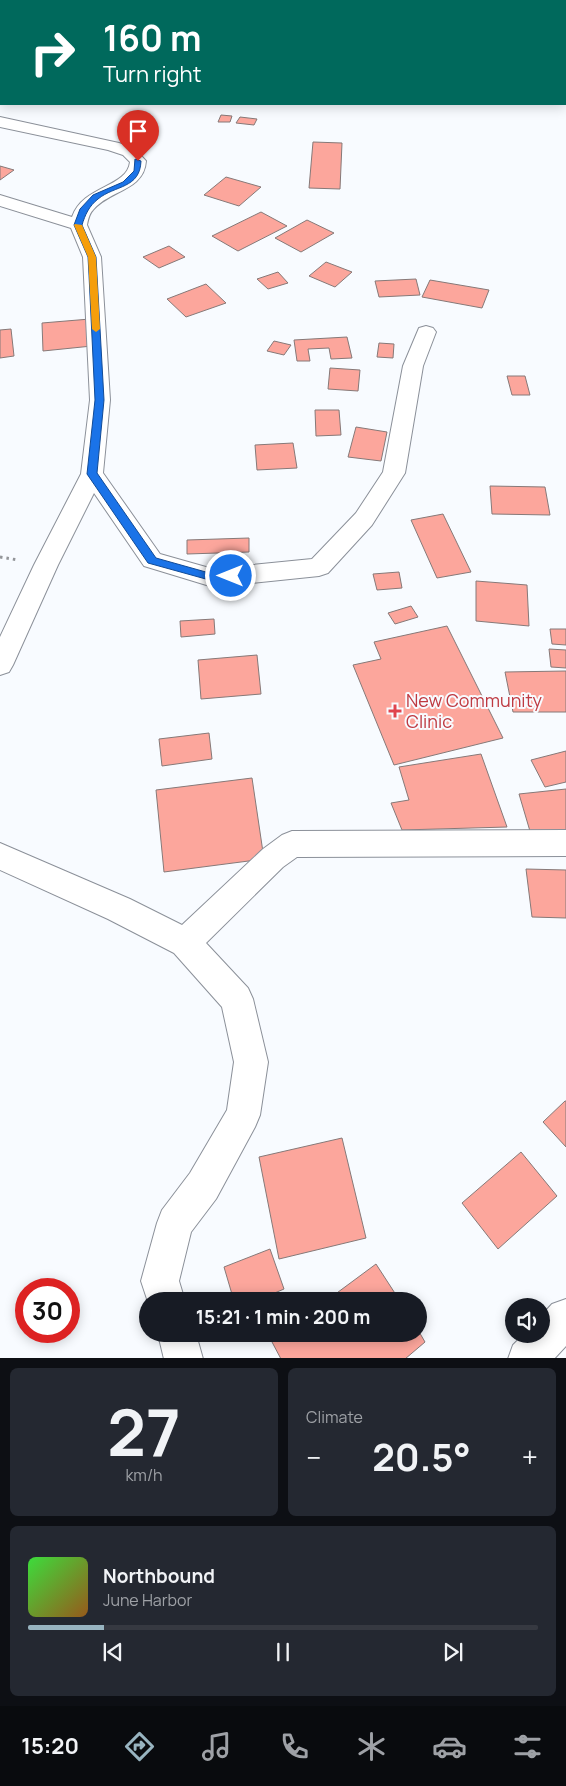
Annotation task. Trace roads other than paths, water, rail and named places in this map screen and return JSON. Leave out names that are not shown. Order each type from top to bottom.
[{"type":"street","points":[[0,122],[113,146],[129,152],[138,161],[137,171],[126,183],[96,197],[83,210],[78,225],[92,257],[100,400],[92,474],[46,565],[0,665]]},
{"type":"street","points":[[0,200],[78,225]]},
{"type":"street","points":[[92,474],[152,560],[213,578],[319,567],[364,519],[394,473],[413,366],[426,332]]},
{"type":"street","points":[[185,943],[273,858],[292,844],[566,843]]},
{"type":"street","points":[[0,856],[119,908],[185,943],[237,999],[251,1062],[243,1115],[203,1186],[175,1223],[160,1281],[163,1292]]},
{"type":"street","points":[[527,1358],[566,1318]]},
{"type":"street","points":[[179,1342],[184,1358]]},
{"type":"place","name":"New Community Clinic","points":[[395,711]]}]
